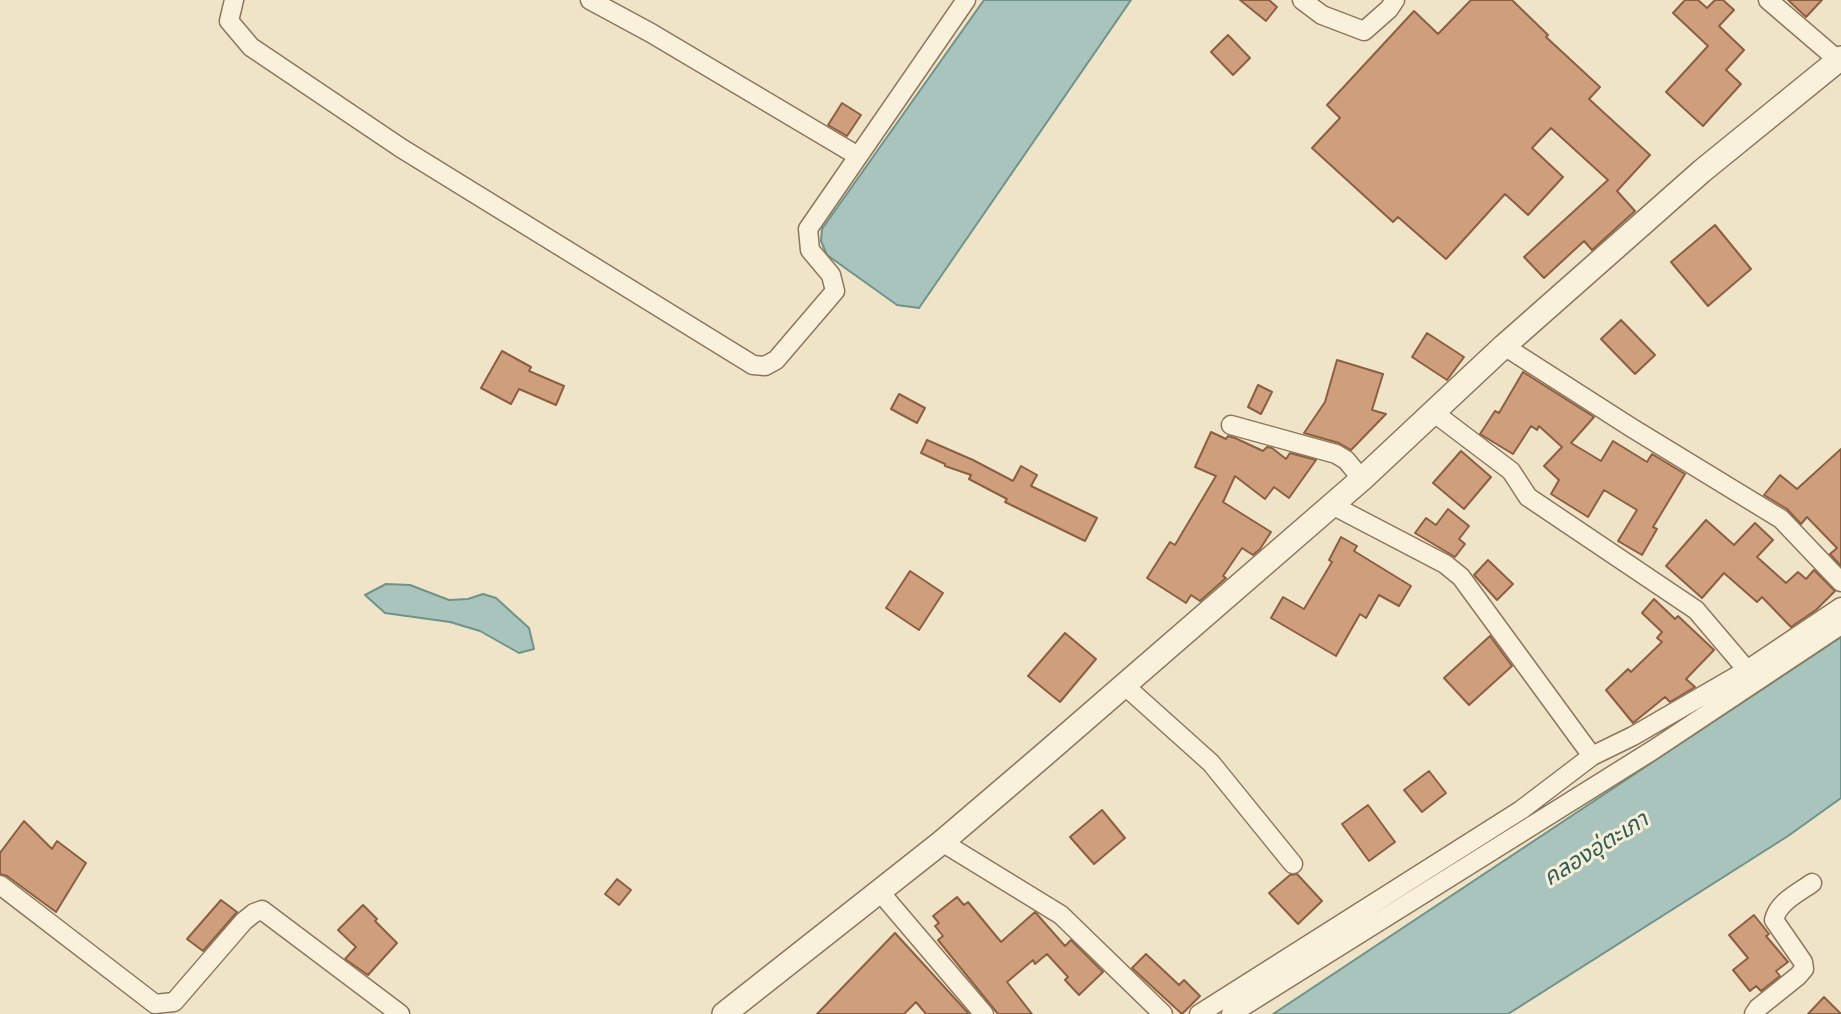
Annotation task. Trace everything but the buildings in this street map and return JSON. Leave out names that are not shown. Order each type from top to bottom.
[{"type":"street","points":[[234,0],[229,21],[251,47],[401,148],[753,365],[765,366],[776,360],[835,291],[831,275],[810,250],[808,229],[966,0]]},
{"type":"street","points":[[590,0],[651,33],[858,156]]},
{"type":"street","points":[[1302,0],[1322,15],[1364,31],[1389,9],[1395,0]]},
{"type":"street","points":[[731,1012],[942,842],[1362,479],[1504,346],[1702,172],[1840,59],[1768,0]]},
{"type":"street","points":[[1504,346],[1781,519],[1841,582]]},
{"type":"street","points":[[1433,412],[1510,471],[1528,497],[1696,610],[1747,670]]},
{"type":"street","points":[[1231,425],[1336,454],[1346,460],[1362,479]]},
{"type":"street","points":[[1332,505],[1445,564],[1461,577],[1592,756]]},
{"type":"street","points":[[1199,1014],[1521,810],[1592,756],[1633,736],[1747,670],[1841,607]]},
{"type":"street","points":[[1231,1014],[1653,750],[1841,625]]},
{"type":"street","points":[[1124,685],[1211,763],[1293,864]]},
{"type":"street","points":[[942,842],[1061,915],[1163,1014]]},
{"type":"street","points":[[1754,1014],[1804,969],[1774,920],[1776,912],[1784,903],[1812,883]]},
{"type":"street","points":[[0,885],[155,1004],[174,1002],[244,921],[262,910],[400,1014]]},
{"type":"street","points":[[880,892],[984,1014]]},
{"type":"water","points":[[984,0],[1131,0],[919,308],[897,305],[827,255],[821,241],[822,229]]},
{"type":"water","points":[[386,584],[410,585],[449,600],[468,599],[483,594],[496,598],[529,628],[534,649],[519,653],[480,631],[450,622],[385,613],[365,595]]},
{"type":"water","name":"คลองอุ่ตะเภา","points":[[1841,637],[1841,798],[1788,836],[1508,1014],[1273,1014]]}]
